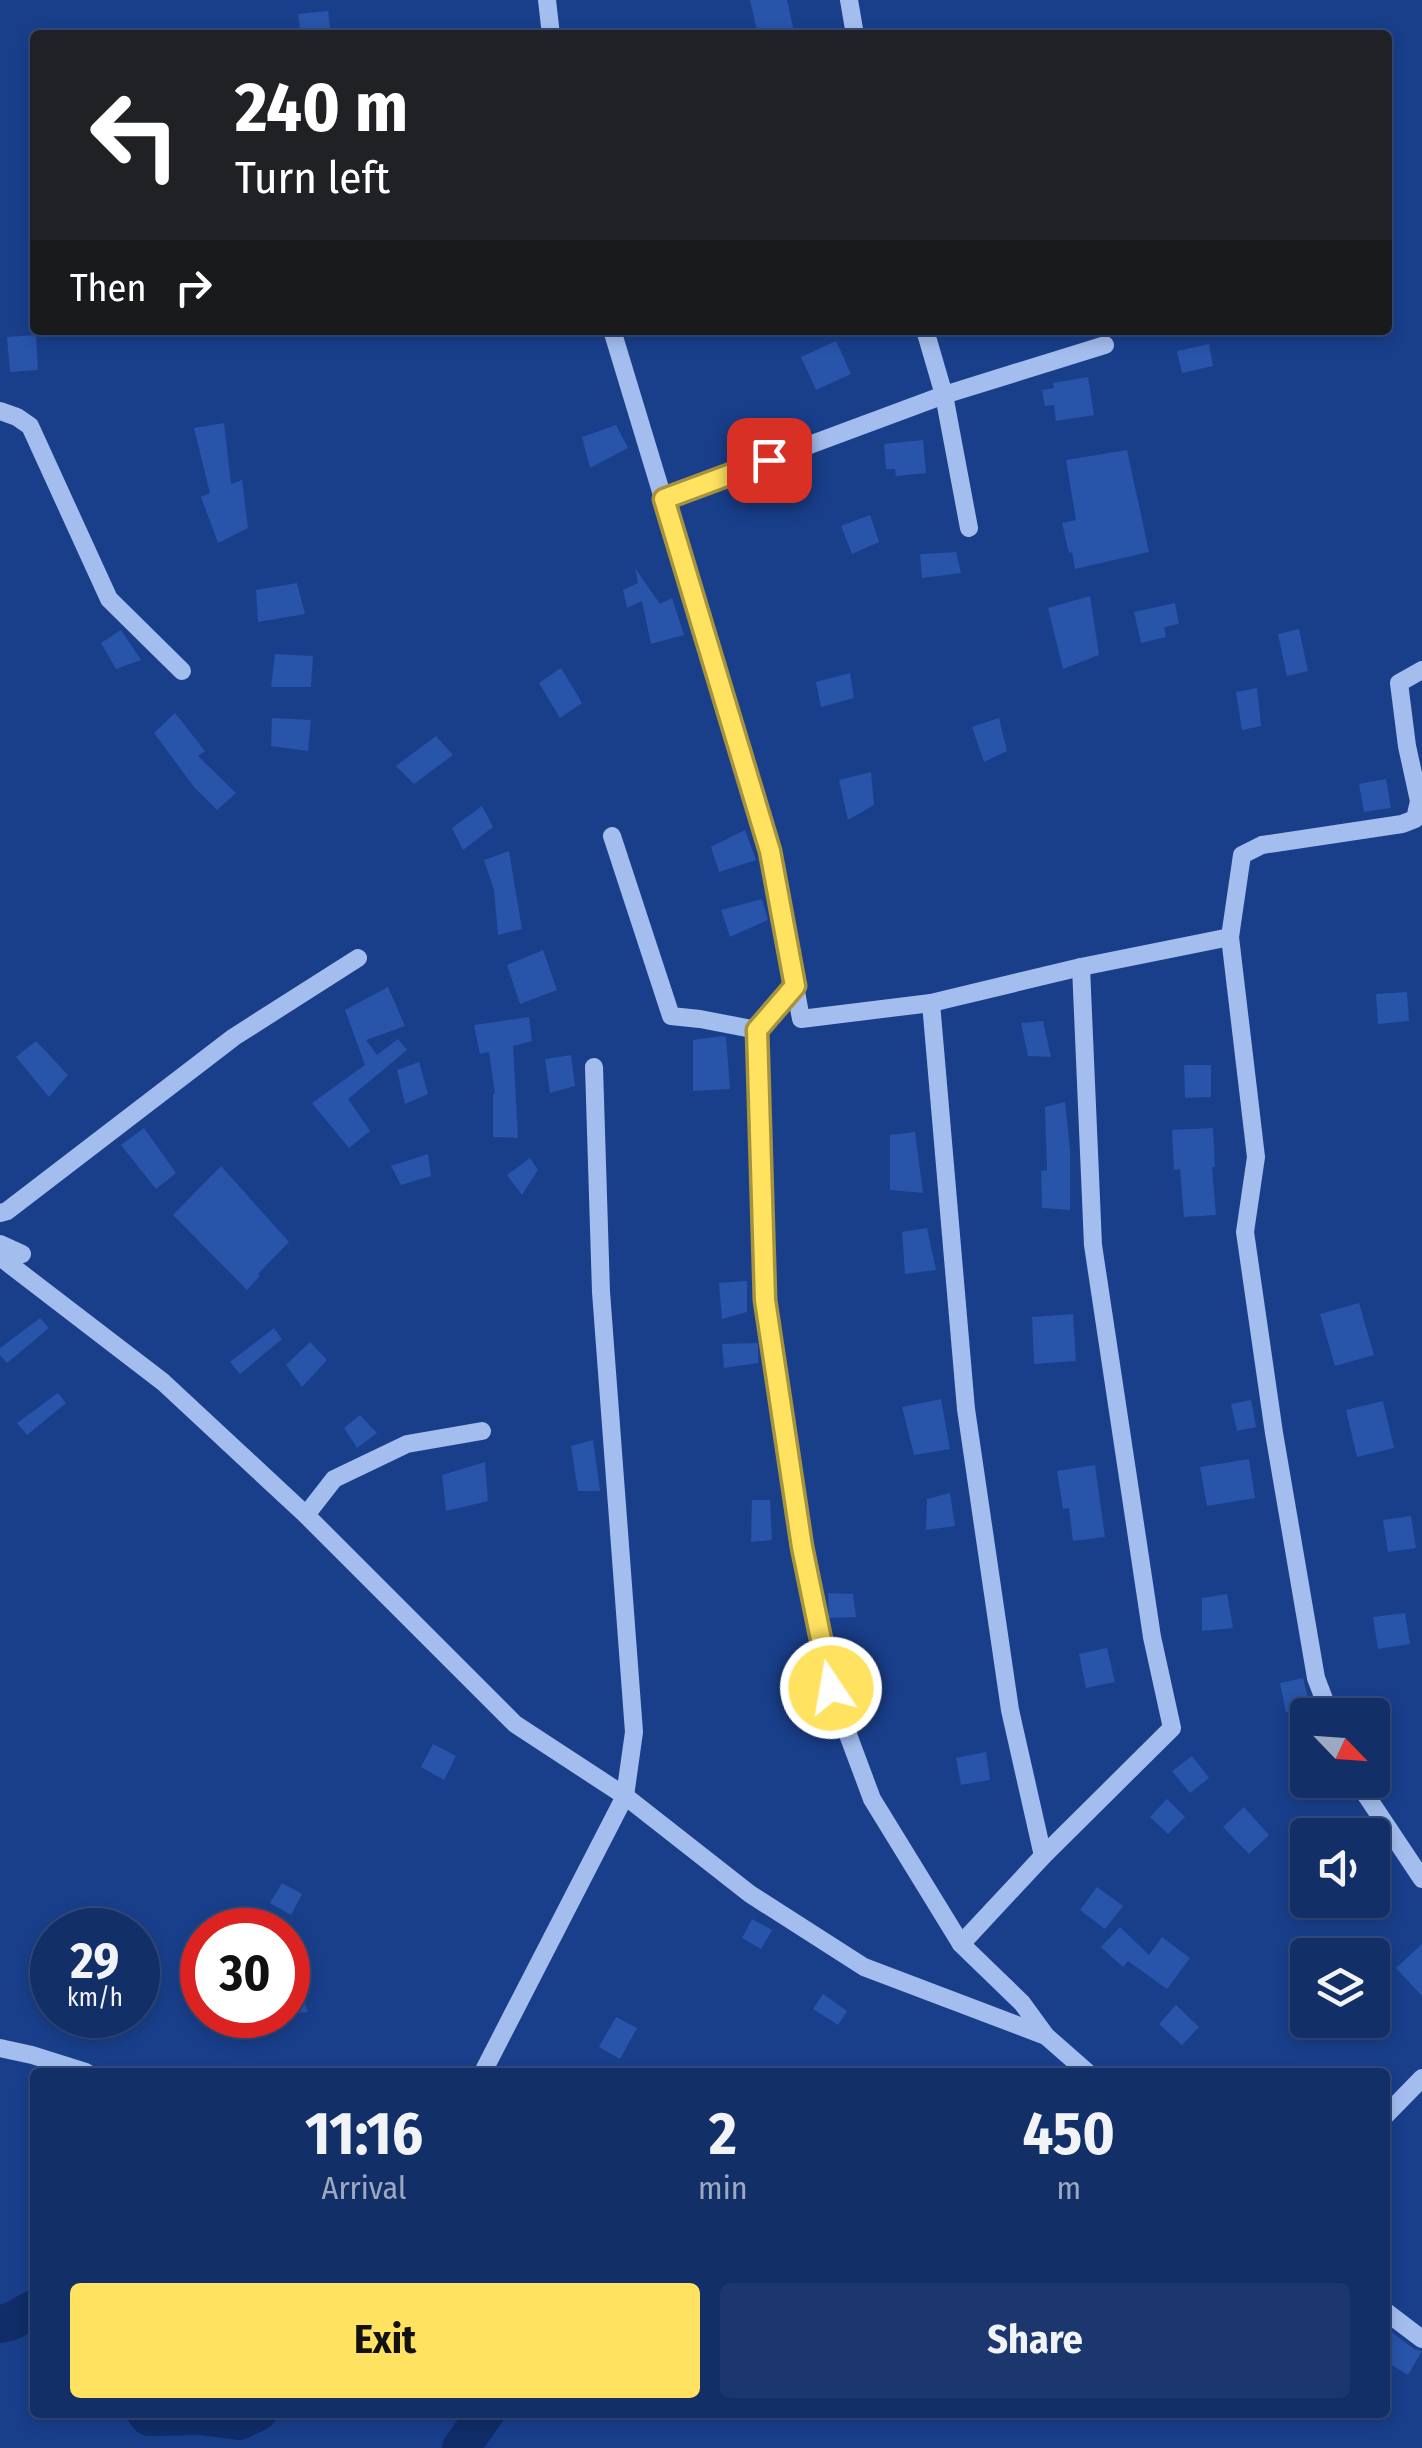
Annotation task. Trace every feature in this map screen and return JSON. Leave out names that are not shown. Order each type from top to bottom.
[{"type":"street","points":[[546,0],[550,30]]},
{"type":"street","points":[[850,0],[854,30]]},
{"type":"street","points":[[614,335],[770,851],[801,1019],[932,1002],[1230,937]]},
{"type":"street","points":[[926,335],[944,395],[969,528]]},
{"type":"street","points":[[664,499],[944,395],[1105,345]]},
{"type":"street","points":[[0,411],[30,426],[109,599],[182,672]]},
{"type":"street","points":[[1324,1698],[1316,1678],[1274,1433],[1245,1232],[1256,1157],[1230,937],[1242,855],[1262,845],[1415,819],[1420,801],[1407,746],[1399,683],[1422,670]]},
{"type":"street","points":[[612,836],[671,1016],[757,1030]]},
{"type":"street","points":[[0,1213],[234,1036],[358,958]]},
{"type":"street","points":[[961,1944],[1172,1728],[1152,1637],[1093,1245],[1081,967]]},
{"type":"street","points":[[795,986],[757,1030],[765,1300],[802,1547],[831,1688],[872,1798],[961,1944],[1022,2003],[1046,2036],[1083,2068]]},
{"type":"street","points":[[932,1002],[966,1409],[1010,1710],[1044,1856]]},
{"type":"street","points":[[485,2068],[624,1796],[634,1732],[602,1292],[594,1067]]},
{"type":"street","points":[[0,1244],[22,1254]]},
{"type":"street","points":[[0,1257],[163,1382],[306,1514],[515,1724],[624,1796],[750,1894],[864,1967],[1046,2036]]},
{"type":"street","points":[[306,1514],[334,1479],[407,1444],[482,1430]]},
{"type":"street","points":[[1368,1798],[1422,1878]]},
{"type":"street","points":[[0,2048],[72,2068]]},
{"type":"street","points":[[1390,2111],[1422,2078]]},
{"type":"street","points":[[1390,2314],[1422,2339]]},
{"type":"building","points":[[750,0],[787,0],[794,30],[757,30]]},
{"type":"building","points":[[328,11],[330,30],[300,30],[298,14]]},
{"type":"building","points":[[36,335],[38,370],[10,372],[7,337]]},
{"type":"building","points":[[836,341],[851,374],[816,390],[801,357]]},
{"type":"building","points":[[1209,344],[1213,366],[1182,373],[1177,351]]},
{"type":"building","points":[[1088,377],[1094,415],[1056,421],[1054,405],[1045,406],[1042,390],[1054,388],[1053,383]]},
{"type":"building","points":[[224,423],[231,484],[242,480],[248,528],[218,543],[201,497],[210,493],[194,428]]},
{"type":"building","points":[[616,425],[628,448],[590,468],[582,437]]},
{"type":"building","points":[[923,440],[926,473],[896,476],[895,469],[886,469],[884,444]]},
{"type":"building","points":[[1127,450],[1149,552],[1075,569],[1062,523],[1076,520],[1066,460]]},
{"type":"building","points":[[870,515],[879,542],[852,554],[841,526]]},
{"type":"building","points":[[956,552],[961,573],[922,578],[920,554]]},
{"type":"building","points":[[635,568],[660,604],[672,598],[684,635],[651,644],[642,601],[627,608],[623,590],[638,583]]},
{"type":"building","points":[[297,583],[305,614],[258,622],[256,590]]},
{"type":"building","points":[[1090,596],[1099,655],[1063,669],[1048,608]]},
{"type":"building","points":[[1175,603],[1179,624],[1164,627],[1166,637],[1141,643],[1134,612]]},
{"type":"building","points":[[1299,629],[1308,671],[1287,676],[1278,634]]},
{"type":"building","points":[[121,630],[141,660],[116,669],[101,643]]},
{"type":"building","points":[[275,654],[313,656],[311,687],[271,687]]},
{"type":"building","points":[[561,668],[582,703],[560,718],[539,683]]},
{"type":"building","points":[[850,673],[854,698],[821,707],[816,682]]},
{"type":"building","points":[[1257,688],[1261,726],[1242,730],[1236,692]]},
{"type":"building","points":[[175,713],[205,751],[198,756],[236,793],[217,810],[194,787],[154,733]]},
{"type":"building","points":[[272,718],[311,720],[308,751],[271,746]]},
{"type":"building","points":[[999,718],[1007,751],[984,762],[972,727]]},
{"type":"building","points":[[436,736],[453,755],[414,784],[396,766]]},
{"type":"building","points":[[871,772],[874,805],[848,820],[839,780]]},
{"type":"building","points":[[1386,779],[1391,808],[1364,812],[1359,784]]},
{"type":"building","points":[[482,806],[493,827],[463,850],[452,828]]},
{"type":"building","points":[[745,830],[756,860],[719,872],[711,847]]},
{"type":"building","points":[[509,851],[522,929],[498,935],[494,890],[484,860]]},
{"type":"building","points":[[762,899],[768,920],[730,937],[721,910]]},
{"type":"building","points":[[543,950],[557,990],[520,1004],[507,965]]},
{"type":"building","points":[[388,987],[405,1026],[366,1040],[377,1055],[398,1039],[407,1050],[348,1099],[370,1131],[349,1148],[312,1103],[365,1065],[345,1010]]},
{"type":"building","points":[[1407,992],[1409,1021],[1378,1024],[1376,994]]},
{"type":"building","points":[[529,1017],[532,1041],[513,1046],[518,1138],[493,1137],[495,1094],[489,1052],[480,1054],[474,1025]]},
{"type":"building","points":[[1043,1021],[1051,1057],[1028,1056],[1021,1023]]},
{"type":"building","points":[[726,1037],[730,1089],[693,1091],[693,1040]]},
{"type":"building","points":[[36,1041],[68,1075],[49,1097],[16,1057]]},
{"type":"building","points":[[571,1055],[575,1086],[550,1093],[545,1059]]},
{"type":"building","points":[[419,1062],[428,1094],[405,1104],[397,1070]]},
{"type":"building","points":[[1184,1065],[1211,1065],[1211,1097],[1185,1098]]},
{"type":"building","points":[[1065,1102],[1070,1210],[1042,1208],[1041,1171],[1047,1170],[1045,1107]]},
{"type":"building","points":[[144,1128],[176,1173],[156,1189],[121,1145]]},
{"type":"building","points":[[1213,1128],[1216,1215],[1184,1217],[1180,1169],[1174,1170],[1172,1130]]},
{"type":"building","points":[[915,1132],[923,1193],[890,1190],[890,1135]]},
{"type":"building","points":[[428,1154],[431,1176],[401,1185],[391,1166]]},
{"type":"building","points":[[530,1158],[538,1170],[522,1195],[507,1175]]},
{"type":"building","points":[[221,1166],[289,1242],[247,1290],[173,1215]]},
{"type":"building","points":[[927,1228],[936,1270],[905,1274],[902,1232]]},
{"type":"building","points":[[747,1281],[747,1312],[722,1319],[719,1283]]},
{"type":"building","points":[[1359,1303],[1374,1355],[1335,1366],[1320,1314]]},
{"type":"building","points":[[1073,1314],[1076,1361],[1034,1364],[1032,1317]]},
{"type":"building","points":[[40,1318],[49,1328],[7,1363],[0,1348]]},
{"type":"building","points":[[274,1328],[282,1339],[240,1374],[230,1362]]},
{"type":"building","points":[[310,1342],[327,1360],[302,1387],[286,1365]]},
{"type":"building","points":[[758,1343],[758,1363],[724,1368],[722,1344]]},
{"type":"building","points":[[58,1393],[66,1403],[27,1435],[17,1423]]},
{"type":"building","points":[[941,1399],[950,1449],[914,1455],[902,1407]]},
{"type":"building","points":[[1251,1400],[1256,1427],[1237,1431],[1231,1404]]},
{"type":"building","points":[[1383,1401],[1394,1448],[1357,1457],[1346,1410]]},
{"type":"building","points":[[360,1415],[377,1433],[357,1448],[344,1428]]},
{"type":"building","points":[[593,1440],[600,1491],[578,1491],[571,1446]]},
{"type":"building","points":[[1249,1459],[1255,1498],[1207,1506],[1200,1467]]},
{"type":"building","points":[[485,1462],[488,1501],[446,1511],[442,1475]]},
{"type":"building","points":[[1095,1465],[1105,1537],[1073,1541],[1069,1508],[1063,1509],[1057,1471]]},
{"type":"building","points":[[950,1493],[955,1526],[926,1530],[927,1499]]},
{"type":"building","points":[[752,1500],[770,1500],[772,1540],[751,1542]]},
{"type":"building","points":[[1411,1516],[1416,1548],[1388,1552],[1383,1520]]},
{"type":"building","points":[[828,1593],[853,1594],[856,1617],[829,1618]]},
{"type":"building","points":[[1227,1594],[1233,1628],[1202,1631],[1202,1598]]},
{"type":"building","points":[[1405,1613],[1410,1644],[1378,1649],[1373,1617]]},
{"type":"building","points":[[1107,1648],[1115,1682],[1086,1688],[1079,1654]]},
{"type":"building","points":[[1303,1678],[1308,1698],[1290,1698],[1290,1711],[1286,1712],[1280,1683]]},
{"type":"building","points":[[433,1744],[456,1756],[444,1780],[421,1767]]},
{"type":"building","points":[[986,1752],[990,1780],[961,1785],[956,1758]]},
{"type":"building","points":[[1192,1756],[1209,1778],[1190,1793],[1172,1771]]},
{"type":"building","points":[[1167,1799],[1185,1817],[1168,1834],[1150,1817]]},
{"type":"building","points":[[1244,1807],[1269,1835],[1249,1854],[1223,1827]]},
{"type":"building","points":[[282,1883],[302,1894],[295,1908],[279,1908],[270,1903]]},
{"type":"building","points":[[1097,1887],[1123,1906],[1105,1929],[1080,1910]]},
{"type":"building","points":[[752,1919],[772,1930],[761,1949],[742,1938]]},
{"type":"building","points":[[1120,1927],[1149,1955],[1162,1937],[1190,1958],[1167,1989],[1128,1961],[1123,1967],[1101,1947]]},
{"type":"building","points":[[1422,1944],[1422,1996],[1396,1968]]},
{"type":"building","points":[[823,1994],[847,2011],[838,2025],[813,2009]]},
{"type":"building","points":[[1176,2005],[1199,2027],[1182,2045],[1159,2024]]},
{"type":"building","points":[[616,2017],[637,2028],[620,2059],[599,2047]]},
{"type":"building","points":[[1390,2331],[1422,2351],[1408,2375],[1390,2364]]},
{"type":"waterway","points":[[0,2324],[30,2311]]},
{"type":"waterway","points":[[216,2418],[245,2418]]},
{"type":"waterway","points":[[461,2448],[482,2418]]},
{"type":"route","points":[[769,460],[664,499],[770,851],[795,986],[757,1030],[765,1300],[802,1547],[831,1688]]}]
